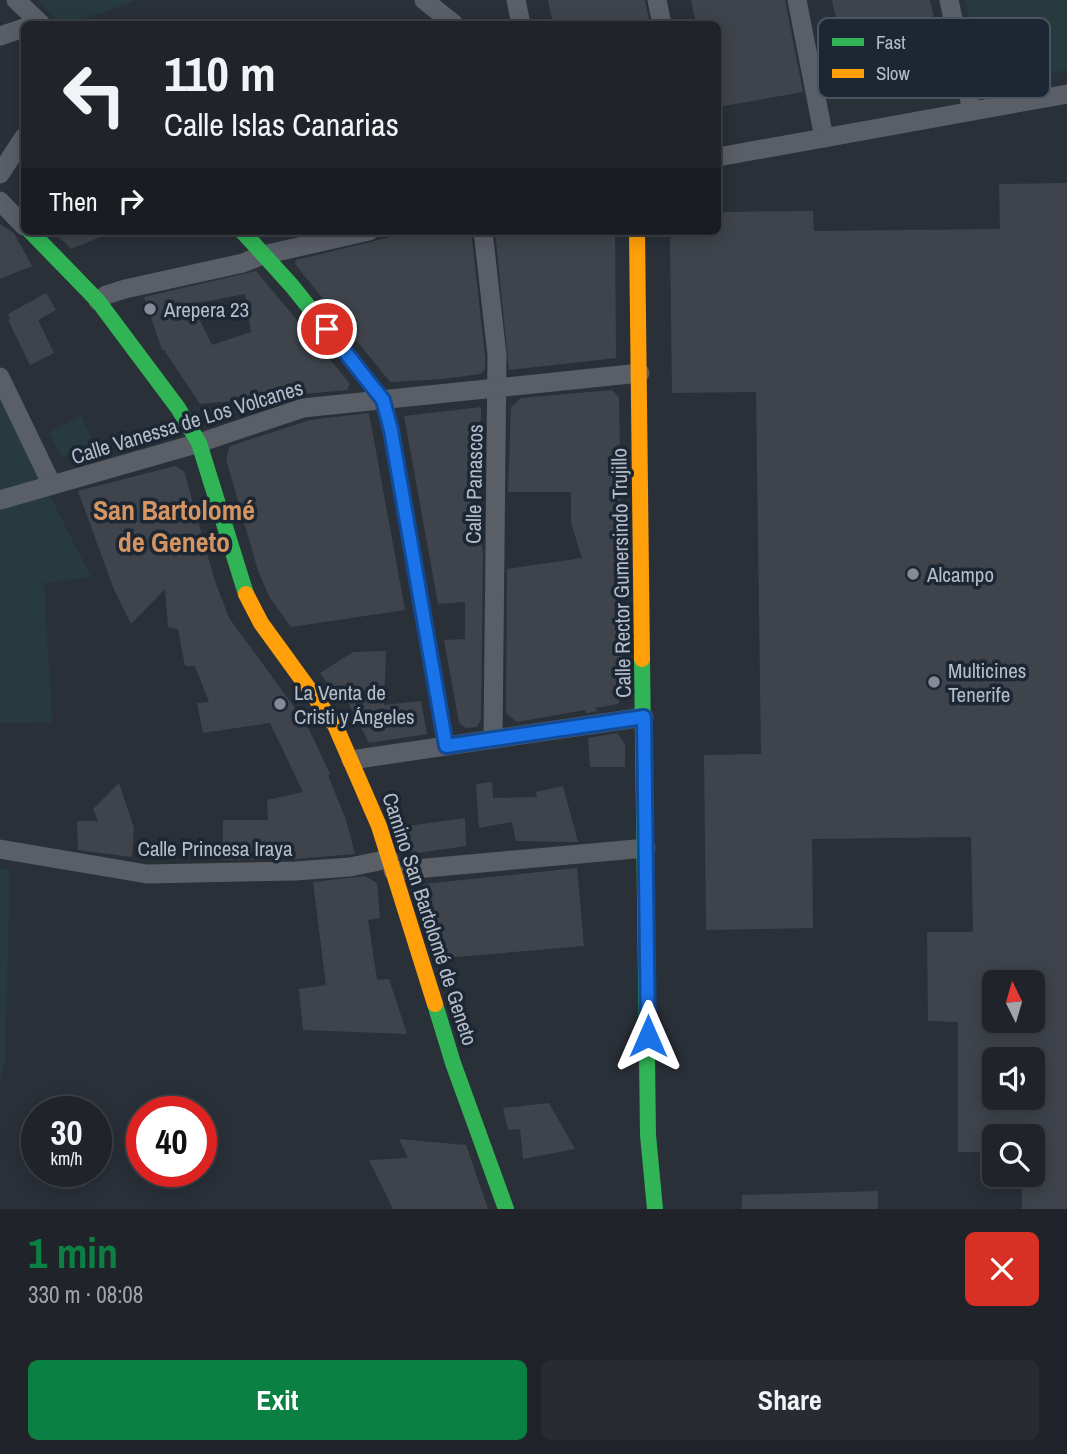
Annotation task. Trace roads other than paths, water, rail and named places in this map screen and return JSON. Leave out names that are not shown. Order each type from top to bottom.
[{"type":"street","points":[[16,0],[32,21]]},
{"type":"street","points":[[424,0],[450,21]]},
{"type":"street","points":[[516,0],[520,21]]},
{"type":"street","points":[[657,0],[661,21]]},
{"type":"street","points":[[797,0],[824,138]]},
{"type":"street","points":[[949,0],[953,18]]},
{"type":"street","points":[[0,36],[21,29]]},
{"type":"street","points":[[969,98],[972,111]]},
{"type":"street","points":[[721,156],[1045,98]]},
{"type":"street","points":[[0,174],[21,141]]},
{"type":"street","points":[[1,205],[21,223]]},
{"type":"street","name":"Camino San Bartolomé de Geneto","points":[[34,235],[98,301],[178,408],[199,443],[244,591],[261,623],[335,725],[379,826],[453,1063],[506,1209]]},
{"type":"street","points":[[246,235],[292,286],[383,400],[391,430],[446,746]]},
{"type":"street","points":[[98,301],[106,295],[125,289],[351,235]]},
{"type":"street","name":"Calle Panascos","points":[[483,235],[497,355],[493,738]]},
{"type":"street","name":"Calle Rector Gumersindo Trujillo","points":[[636,235],[648,1135],[654,1209]]},
{"type":"street","name":"Calle Vanessa de Los Volcanes","points":[[0,500],[199,443],[303,408],[640,373]]},
{"type":"street","points":[[0,377],[52,485]]},
{"type":"street","points":[[351,760],[644,717]]},
{"type":"street","name":"Calle Princesa Iraya","points":[[0,849],[147,874],[296,871],[646,848]]},
{"type":"place","name":"Arepera 23","points":[[150,309]]},
{"type":"place","name":"Alcampo","points":[[913,574]]},
{"type":"place","name":"Multicines Tenerife","points":[[934,682]]},
{"type":"place","name":"La Venta de Cristi y Ángeles","points":[[280,704]]},
{"type":"district","name":"San Bartolomé de Geneto","points":[[174,526]]}]
